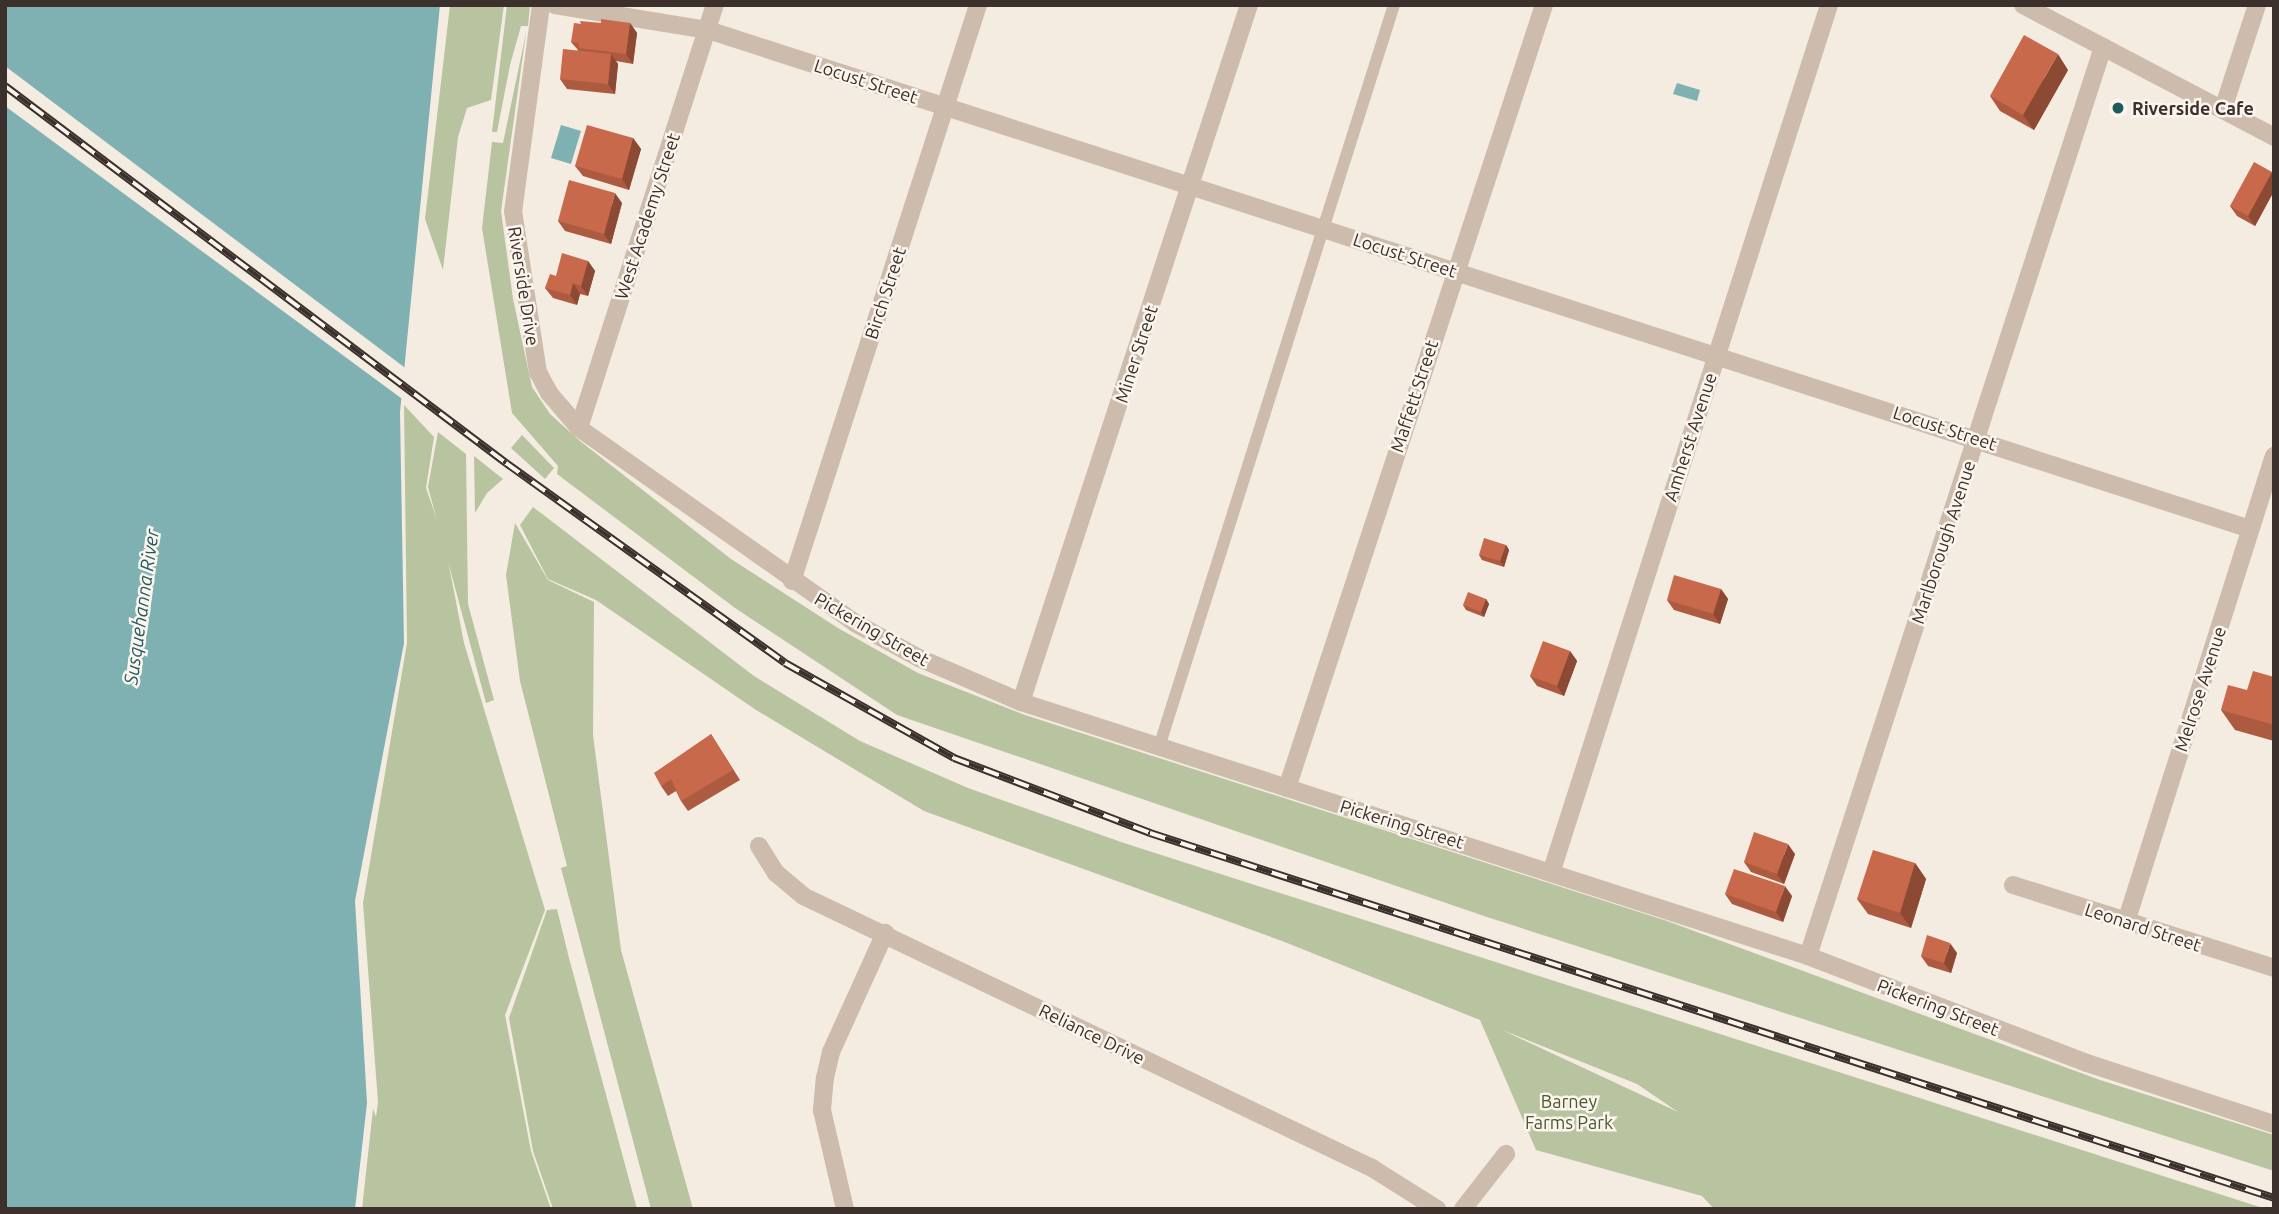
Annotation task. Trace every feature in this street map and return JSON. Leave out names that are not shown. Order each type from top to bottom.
[{"type":"street","name":"Riverside Drive","points":[[541,5],[513,211],[516,248],[538,372],[549,393],[579,428]]},
{"type":"street","name":"Locust Street","points":[[555,5],[708,30],[1977,438],[2250,529]]},
{"type":"street","name":"West Academy Street","points":[[579,428],[715,5]]},
{"type":"street","name":"Birch Street","points":[[792,581],[978,5]]},
{"type":"street","name":"Miner Street","points":[[1021,702],[1249,5]]},
{"type":"street","name":"Maffett Street","points":[[1287,788],[1544,5]]},
{"type":"street","name":"Amherst Avenue","points":[[1552,870],[1829,5]]},
{"type":"street","points":[[2223,109],[2257,5]]},
{"type":"street","points":[[2026,6],[2274,136]]},
{"type":"street","name":"Marlborough Avenue","points":[[1808,956],[2103,47]]},
{"type":"street","name":"Pickering Street","points":[[579,428],[792,581],[919,658],[1021,702],[1552,870],[1808,956],[2074,1058],[2274,1124]]},
{"type":"street","name":"Melrose Avenue","points":[[2126,922],[2274,456]]},
{"type":"street","name":"Reliance Drive","points":[[759,846],[776,873],[803,896],[1372,1168],[1437,1209]]},
{"type":"street","name":"Leonard Street","points":[[2013,885],[2274,968]]},
{"type":"street","points":[[845,1209],[822,1110],[825,1078],[831,1052],[885,933]]},
{"type":"street","points":[[1463,1209],[1506,1154]]},
{"type":"lane","points":[[1159,747],[1394,5]]},
{"type":"green space","points":[[450,5],[504,5],[491,100],[467,108],[458,137],[443,270],[425,219]]},
{"type":"green space","points":[[507,5],[530,5],[528,26],[521,26],[510,65],[497,132],[492,132]]},
{"type":"green space","points":[[526,33],[501,211],[513,299],[532,387],[550,414],[580,441],[731,559],[838,628],[918,673],[1025,715],[1667,921],[2100,1080],[2274,1135],[2274,1171],[1487,917],[897,715],[735,608],[557,474],[558,466],[512,413],[482,228],[492,142],[503,143]]},
{"type":"green space","points":[[404,405],[434,437],[426,488],[444,540],[464,643],[545,910],[505,1015],[531,1151],[551,1209],[362,1209],[373,1109],[376,1117],[378,1102],[363,903],[407,643]]},
{"type":"green space","points":[[438,432],[466,454],[468,604],[494,700],[486,703],[428,487]]},
{"type":"green space","points":[[522,435],[554,468],[545,479],[511,448]]},
{"type":"green space","points":[[474,456],[503,479],[487,493],[475,513]]},
{"type":"green space","name":"Barney Farms Park","points":[[533,507],[754,676],[860,741],[968,788],[1124,843],[2266,1209],[1714,1209],[1702,1196],[1536,1150],[1480,1020],[1282,941],[924,811],[756,710],[596,600],[548,579],[520,525]],"holes":[[[1502,1030],[1637,1084],[1678,1112]]]},
{"type":"green space","points":[[515,523],[548,580],[594,602],[593,735],[621,950],[693,1209],[651,1209],[561,868],[567,866],[520,681],[506,575]]},
{"type":"green space","points":[[557,909],[637,1209],[553,1209],[533,1151],[509,1018],[547,910]]},
{"type":"water","name":"Susquehanna River","points":[[5,5],[440,5],[400,412],[404,643],[355,901],[367,1103],[355,1209],[5,1209]]},
{"type":"water","points":[[1677,83],[1700,90],[1697,101],[1673,94]]},
{"type":"water","points":[[561,125],[581,131],[571,164],[551,158]]},
{"type":"pier","points":[[5,66],[408,370],[405,401],[5,106]]},
{"type":"building","points":[[601,19],[630,23],[626,54],[579,48],[579,43],[571,42],[574,23],[601,23]]},
{"type":"building","points":[[2024,35],[2058,54],[2023,115],[1990,96]]},
{"type":"building","points":[[563,49],[611,54],[608,84],[560,79]]},
{"type":"building","points":[[587,125],[633,138],[622,179],[575,166]]},
{"type":"building","points":[[2254,162],[2272,172],[2248,216],[2230,206]]},
{"type":"building","points":[[569,180],[615,193],[604,234],[558,221]]},
{"type":"building","points":[[562,253],[588,261],[581,286],[573,283],[570,295],[545,288],[550,274],[556,276]]},
{"type":"building","points":[[1484,538],[1506,545],[1500,561],[1479,555]]},
{"type":"building","points":[[1674,575],[1721,589],[1713,614],[1667,600]]},
{"type":"building","points":[[1468,592],[1486,599],[1481,612],[1463,605]]},
{"type":"building","points":[[1543,641],[1570,651],[1557,686],[1530,676]]},
{"type":"building","points":[[2253,671],[2274,677],[2274,725],[2221,710],[2228,685],[2247,690]]},
{"type":"building","points":[[711,734],[733,770],[681,801],[671,779],[661,786],[654,773]]},
{"type":"building","points":[[1754,832],[1788,844],[1777,874],[1744,862]]},
{"type":"building","points":[[1873,850],[1915,863],[1900,913],[1857,899]]},
{"type":"building","points":[[1734,869],[1785,886],[1776,912],[1725,894]]},
{"type":"building","points":[[1927,935],[1950,943],[1944,963],[1921,956]]},
{"type":"railway","points":[[5,86],[506,463],[785,663],[954,758],[1150,833],[2274,1198]]},
{"type":"place","name":"Riverside Cafe","points":[[2118,108]]}]
